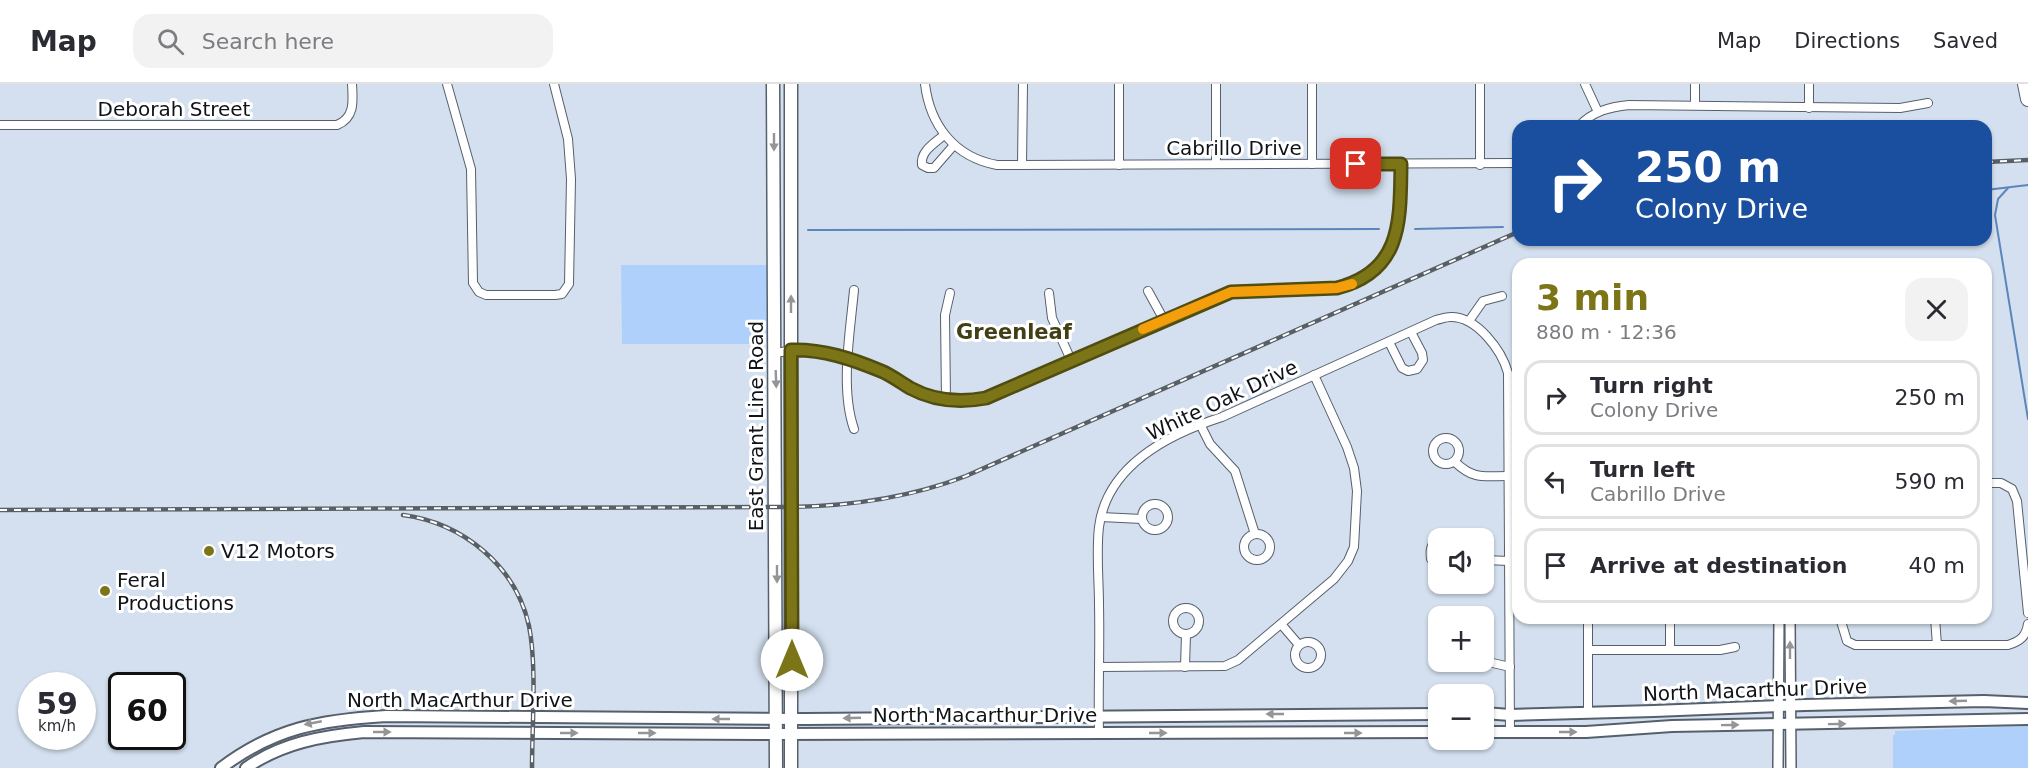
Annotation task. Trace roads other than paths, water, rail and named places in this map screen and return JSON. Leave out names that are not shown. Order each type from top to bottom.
[{"type":"highway","points":[[2025,84],[2028,99]]},
{"type":"main road","name":"East Grant Line Road","points":[[773,84],[776,768]]},
{"type":"main road","name":"East Grant Line Road","points":[[791,84],[791,768]]},
{"type":"main road","name":"North Macarthur Drive","points":[[1494,714],[1588,713],[1984,700],[2028,703]]},
{"type":"main road","name":"North Macarthur Drive","points":[[602,718],[791,719],[1428,714]]},
{"type":"main road","name":"North MacArthur Drive","points":[[221,768],[260,742],[286,730],[340,719],[386,717],[602,718]]},
{"type":"main road","name":"North Macarthur Drive","points":[[1494,732],[1586,732],[1672,726],[2028,719]]},
{"type":"main road","name":"North MacArthur Drive","points":[[246,768],[283,748],[303,741],[334,735],[364,732],[532,733]]},
{"type":"main road","name":"North Macarthur Drive","points":[[532,733],[1428,732]]},
{"type":"street","name":"Deborah Street","points":[[0,125],[337,125],[346,120],[352,110],[352,84]]},
{"type":"street","points":[[447,84],[471,169],[473,283],[479,292],[486,295],[555,295],[567,289],[571,179],[568,139],[554,84]]},
{"type":"street","name":"Cabrillo Drive","points":[[925,84],[927,104],[944,135],[954,146],[983,162],[1023,165],[1512,163]]},
{"type":"street","points":[[1023,84],[1023,165]]},
{"type":"street","points":[[1119,84],[1119,165]]},
{"type":"street","points":[[1216,84],[1216,164]]},
{"type":"street","points":[[1312,84],[1312,164]]},
{"type":"street","points":[[1480,84],[1480,165]]},
{"type":"street","points":[[1585,84],[1598,112]]},
{"type":"street","points":[[1695,84],[1695,104]]},
{"type":"street","points":[[1809,84],[1809,108]]},
{"type":"street","points":[[1587,120],[1610,107],[1629,105],[1900,108],[1928,103]]},
{"type":"street","points":[[944,135],[924,153],[921,159],[922,165],[934,168],[954,146]]},
{"type":"street","points":[[775,352],[791,350],[827,352],[883,372],[923,395],[946,400],[971,401],[986,398],[1231,292],[1337,288],[1350,285],[1367,276],[1384,259],[1397,235],[1401,164]]},
{"type":"street","points":[[854,290],[848,359],[848,413],[854,429]]},
{"type":"street","points":[[1148,291],[1164,320]]},
{"type":"street","points":[[946,400],[945,315],[950,293]]},
{"type":"street","points":[[1049,293],[1052,318],[1071,360]]},
{"type":"street","points":[[1502,296],[1483,301],[1468,321],[1496,345],[1504,357],[1509,373],[1510,732]]},
{"type":"street","name":"White Oak Drive","points":[[1099,733],[1099,529],[1110,492],[1123,474],[1139,458],[1156,446],[1200,424],[1221,417],[1436,320],[1450,316],[1468,321]]},
{"type":"street","points":[[1389,342],[1402,369],[1408,371],[1417,369],[1423,360],[1411,332]]},
{"type":"street","points":[[1100,667],[1225,666],[1238,660],[1341,573],[1348,561],[1356,533],[1357,491],[1354,468],[1347,447],[1314,375]]},
{"type":"street","points":[[1200,424],[1210,444],[1234,471],[1256,534]]},
{"type":"street","points":[[1455,462],[1467,473],[1473,475],[1509,476]]},
{"type":"street","points":[[1992,483],[2001,483],[2012,489],[2017,501],[2028,613]]},
{"type":"street","points":[[1101,517],[1142,519]]},
{"type":"street","points":[[1494,560],[1509,561]]},
{"type":"street","points":[[1281,624],[1299,645]]},
{"type":"street","points":[[1588,624],[1588,713]]},
{"type":"street","points":[[1670,624],[1670,650]]},
{"type":"street","points":[[1778,768],[1779,624]]},
{"type":"street","points":[[1790,624],[1791,768]]},
{"type":"street","points":[[1842,624],[1847,641],[1855,645],[2008,645],[2026,635],[2028,624]]},
{"type":"street","points":[[1935,624],[1937,645]]},
{"type":"street","points":[[1185,667],[1186,634]]},
{"type":"street","points":[[1588,650],[1720,650],[1735,647]]},
{"type":"street","points":[[1494,663],[1510,667]]},
{"type":"waterway","points":[[1992,189],[2028,185]]},
{"type":"waterway","points":[[2008,188],[1998,199],[1995,215],[2028,419]]},
{"type":"waterway","points":[[1415,229],[1503,227]]},
{"type":"waterway","points":[[808,230],[1379,229]]},
{"type":"railway","points":[[1992,162],[2028,160]]},
{"type":"railway","points":[[0,510],[791,507],[858,503],[902,495],[966,476],[1512,235]]},
{"type":"railway","points":[[403,515],[446,527],[466,538],[484,551],[512,584],[522,604],[531,642],[532,768]]},
{"type":"place","name":"V12 Motors","points":[[209,551]]},
{"type":"place","name":"Feral Productions","points":[[105,591]]},
{"type":"district","name":"Greenleaf","points":[[1014,332]]}]
